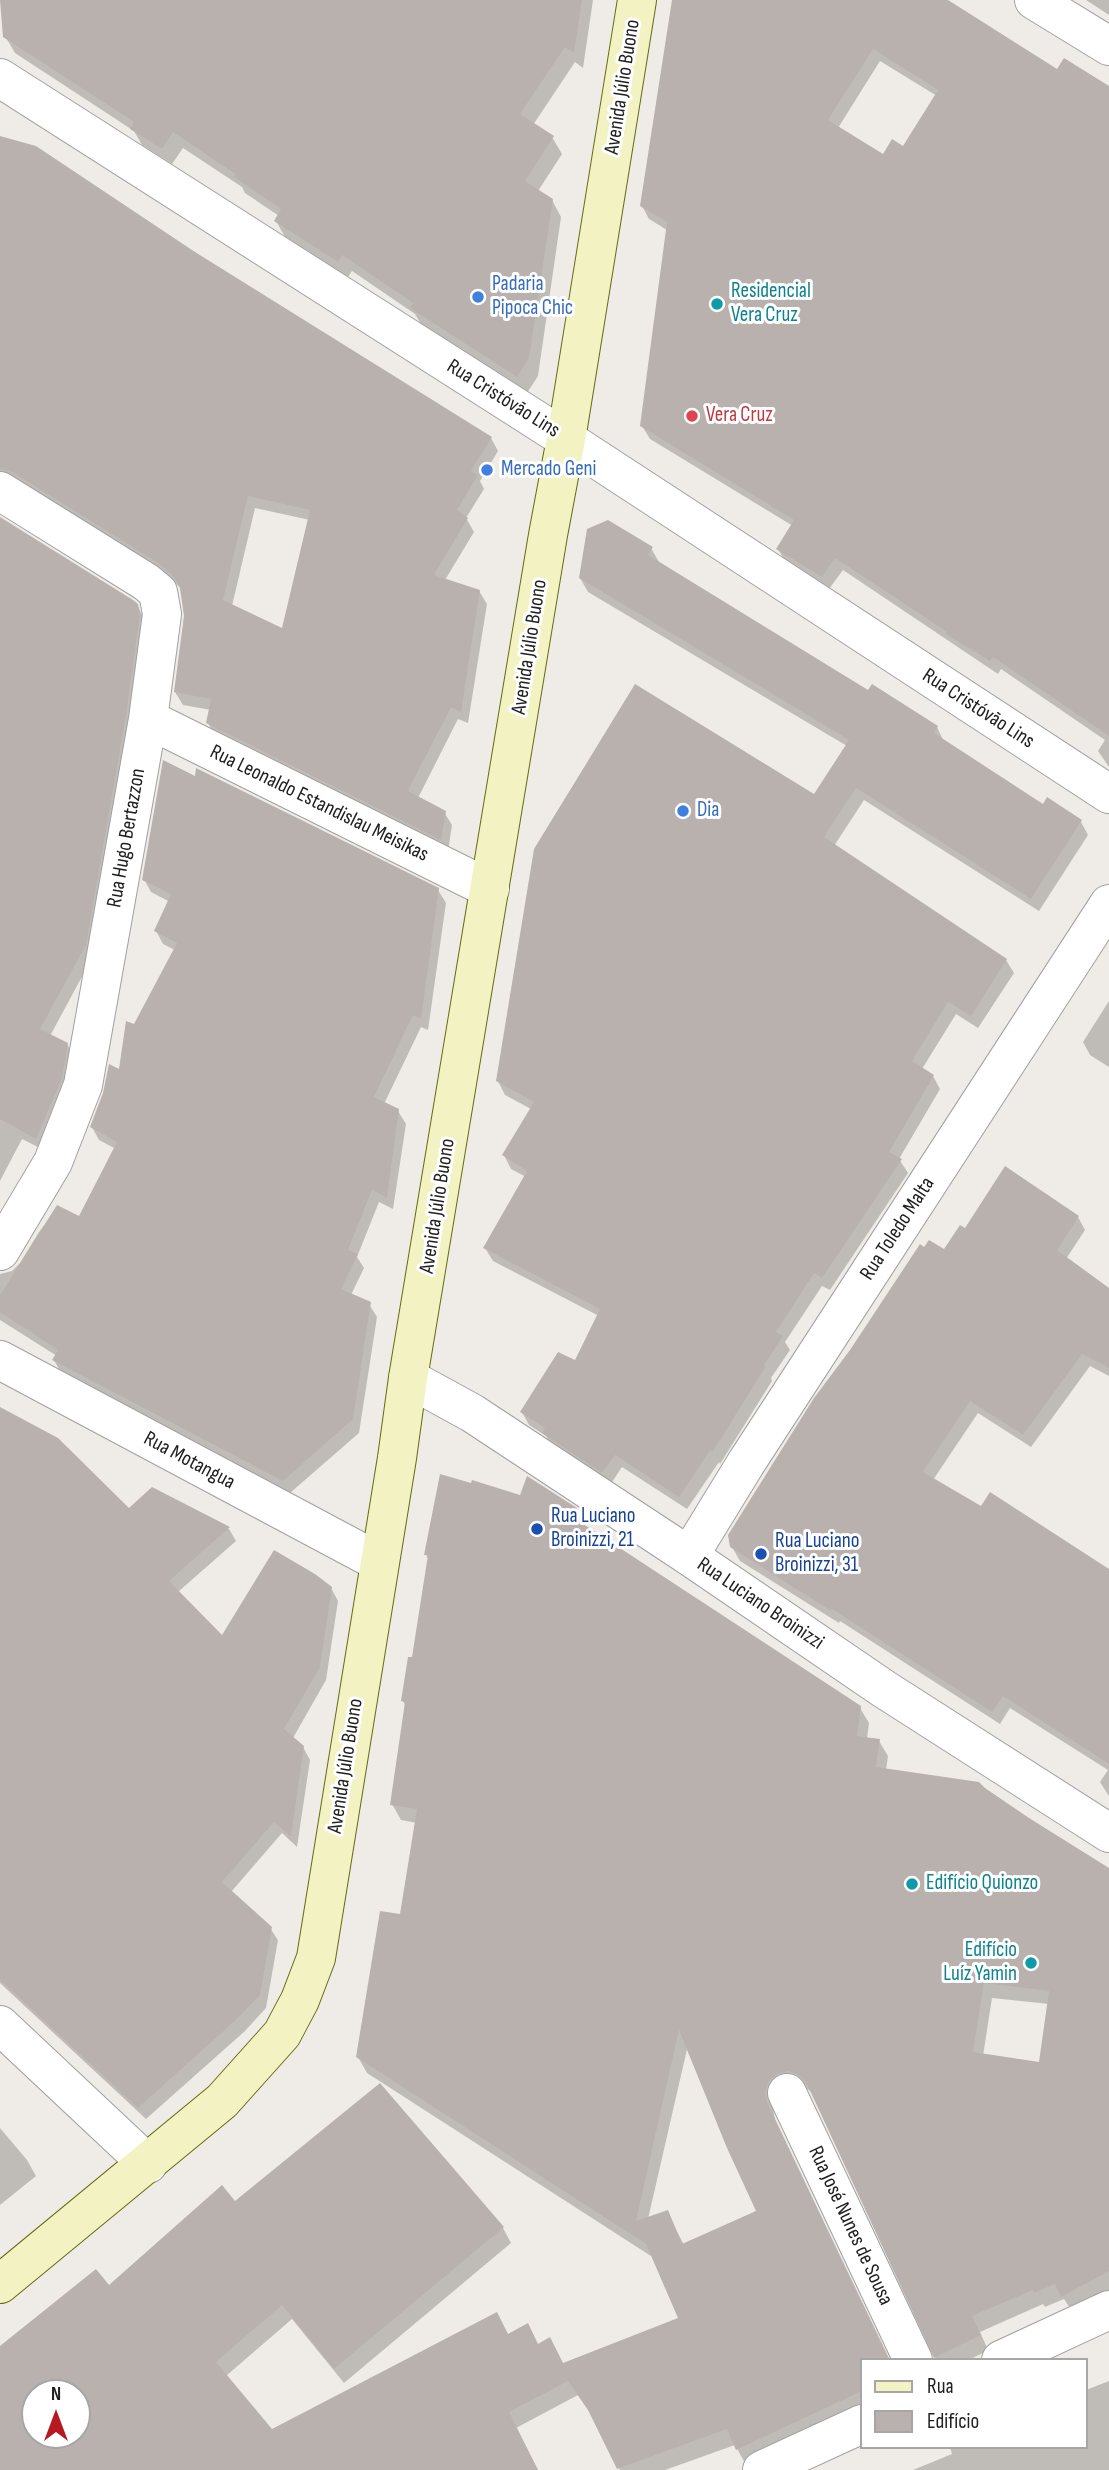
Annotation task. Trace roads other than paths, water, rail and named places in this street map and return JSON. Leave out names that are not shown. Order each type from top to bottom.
[{"type":"main road","name":"Avenida Júlio Buono","points":[[0,2284],[222,2101],[282,2034],[300,2000],[316,1958],[408,1378],[637,0]]},
{"type":"street","points":[[1034,0],[1109,46]]},
{"type":"street","name":"Rua Cristóvão Lins","points":[[0,78],[566,439],[1109,794]]},
{"type":"street","name":"Rua Hugo Bertazzon","points":[[0,491],[146,582],[158,592],[162,614],[148,719],[83,1085],[52,1162],[0,1251]]},
{"type":"street","name":"Rua Leonaldo Estandislau Meisikas","points":[[148,719],[490,888]]},
{"type":"street","name":"Rua Toledo Malta","points":[[689,1556],[746,1463],[1109,904]]},
{"type":"street","name":"Rua Motangua","points":[[0,1360],[379,1562]]},
{"type":"street","name":"Rua Luciano Broinizzi","points":[[408,1378],[472,1413],[884,1689],[1109,1833]]},
{"type":"street","points":[[0,2025],[148,2164]]},
{"type":"street","name":"Rua José Nunes de Sousa","points":[[788,2093],[912,2358]]},
{"type":"street","points":[[1005,2358],[1109,2310]]},
{"type":"street","points":[[762,2470],[860,2425]]},
{"type":"place","name":"Padaria Pipoca Chic","points":[[478,297]]},
{"type":"place","name":"Residencial Vera Cruz","points":[[717,304]]},
{"type":"place","name":"Vera Cruz","points":[[692,416]]},
{"type":"place","name":"Mercado Geni","points":[[487,470]]},
{"type":"place","name":"Dia","points":[[683,811]]},
{"type":"place","name":"Rua Luciano Broinizzi, 21","points":[[537,1529]]},
{"type":"place","name":"Rua Luciano Broinizzi, 31","points":[[761,1554]]},
{"type":"place","name":"Edifício Quionzo","points":[[912,1884]]},
{"type":"place","name":"Edifício Luíz Yamin","points":[[1031,1963]]}]
